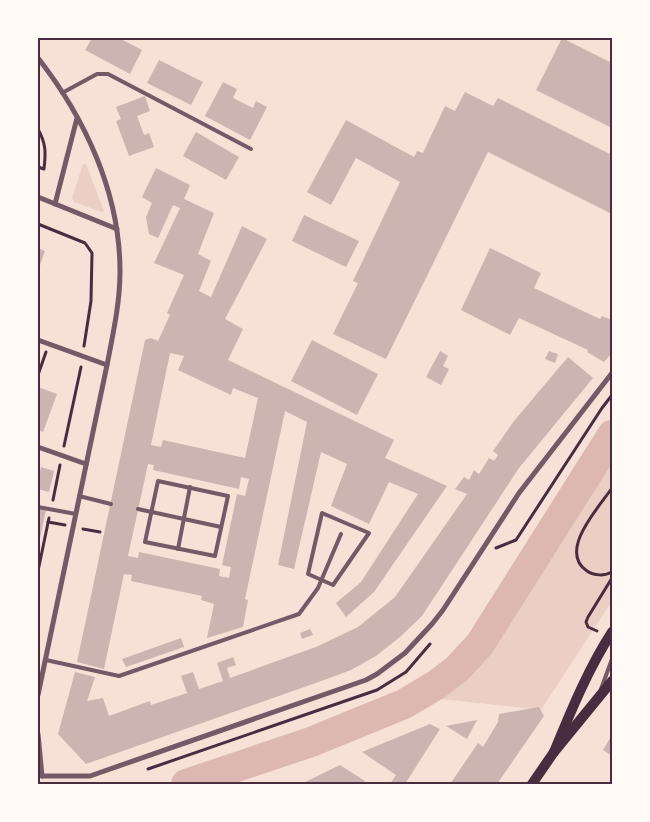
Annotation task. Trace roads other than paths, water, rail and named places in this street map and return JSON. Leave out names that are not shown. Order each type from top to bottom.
[{"type":"main road","points":[[554,752],[576,700],[612,632]]},
{"type":"main road","points":[[532,784],[554,752],[612,681]]},
{"type":"street","points":[[38,58],[78,118],[100,167],[117,229],[120,283],[107,365],[38,695]]},
{"type":"street","points":[[55,204],[78,118]]},
{"type":"street","points":[[38,197],[117,229]]},
{"type":"street","points":[[38,340],[107,365]]},
{"type":"street","points":[[38,734],[40,778],[90,776],[366,680],[377,674],[419,639],[443,610],[519,492],[612,373]]},
{"type":"street","points":[[38,447],[86,464]]},
{"type":"lane","points":[[62,93],[97,74],[108,74],[251,149]]},
{"type":"lane","points":[[158,481],[190,488],[228,496],[215,556],[145,542],[158,481]]},
{"type":"lane","points":[[178,549],[190,488]]},
{"type":"lane","points":[[79,496],[111,504]]},
{"type":"lane","points":[[38,507],[76,514]]},
{"type":"lane","points":[[138,509],[221,527]]},
{"type":"lane","points":[[322,513],[369,533],[333,585],[321,580],[308,574],[322,513]]},
{"type":"lane","points":[[46,660],[119,676],[298,614],[318,588],[341,534]]},
{"type":"lane","points":[[595,702],[612,659]]},
{"type":"waterway","points":[[186,784],[311,742],[404,704],[436,685],[457,669],[480,644],[612,435]]}]
